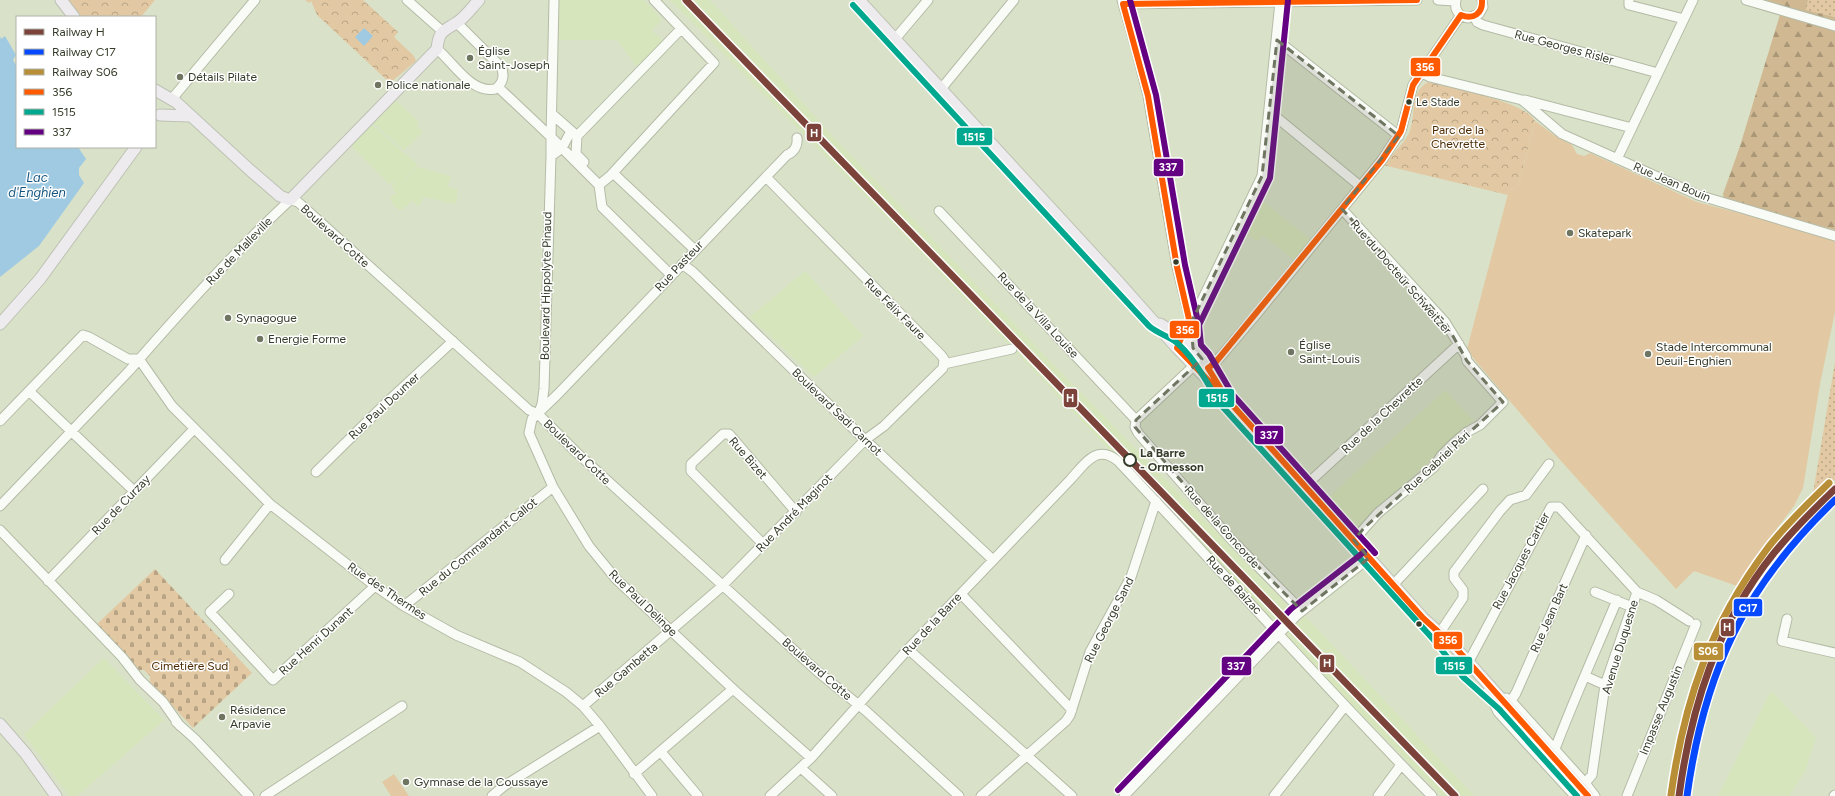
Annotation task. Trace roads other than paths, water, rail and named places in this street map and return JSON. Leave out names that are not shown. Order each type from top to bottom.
[{"type":"main road","points":[[54,0],[66,16]]},
{"type":"main road","points":[[61,0],[73,16]]},
{"type":"main road","points":[[442,32],[457,23],[479,0]]},
{"type":"main road","points":[[859,0],[1155,321],[1177,348],[1201,366]]},
{"type":"main road","name":"Rue de Malleville","points":[[290,200],[437,49],[438,40],[442,32]]},
{"type":"main road","points":[[156,83],[166,91],[171,100]]},
{"type":"main road","points":[[156,92],[171,100]]},
{"type":"main road","points":[[156,96],[158,103],[158,118]]},
{"type":"main road","points":[[158,118],[171,100]]},
{"type":"main road","name":"Boulevard Cotte","points":[[171,100],[173,106],[189,116],[280,196],[290,200]]},
{"type":"main road","points":[[158,118],[189,116]]},
{"type":"main road","points":[[0,324],[40,279],[135,148]]},
{"type":"main road","points":[[1155,321],[1181,334],[1193,348],[1201,366],[1227,400],[1393,585],[1489,689],[1508,702],[1588,796]]},
{"type":"main road","points":[[1452,649],[1468,663],[1489,689]]},
{"type":"main road","points":[[0,724],[26,754],[56,796]]},
{"type":"street","points":[[171,100],[255,0]]},
{"type":"street","points":[[407,0],[442,32]]},
{"type":"street","name":"Boulevard Hippolyte Pinaud","points":[[538,414],[542,404],[544,389],[554,0]]},
{"type":"street","points":[[601,183],[613,173],[714,63],[654,0]]},
{"type":"street","points":[[895,39],[928,0]]},
{"type":"street","points":[[941,89],[1014,0]]},
{"type":"street","points":[[1193,348],[1190,321],[1177,267],[1148,96],[1122,2],[1416,0]]},
{"type":"street","points":[[1438,0],[1455,1],[1456,9],[1461,15],[1468,18],[1475,17],[1481,11],[1482,0]]},
{"type":"street","points":[[1630,0],[1629,5],[1684,19]]},
{"type":"street","points":[[1617,159],[1693,0]]},
{"type":"street","points":[[1746,0],[1835,26]]},
{"type":"street","points":[[1177,348],[1181,334],[1190,321],[1262,176],[1277,40],[1278,2]]},
{"type":"street","points":[[1136,420],[1201,366],[1222,354],[1382,160],[1400,136],[1413,85],[1420,72],[1461,15]]},
{"type":"street","name":"Rue Georges Risler","points":[[1475,17],[1477,22],[1483,25],[1658,73]]},
{"type":"street","points":[[437,49],[467,79],[480,89],[490,90],[498,87],[503,78],[503,71],[501,67],[457,23]]},
{"type":"street","points":[[551,156],[562,148],[574,134],[681,29]]},
{"type":"street","points":[[1277,40],[1400,136]]},
{"type":"street","name":"Rue Jean Bouin","points":[[1420,72],[1430,76],[1632,128]]},
{"type":"street","points":[[498,87],[562,148],[574,156],[601,183],[602,207],[671,275]]},
{"type":"street","name":"Rue Jean Bouin","points":[[1522,100],[1562,134],[1698,196],[1835,236]]},
{"type":"street","points":[[1270,112],[1360,186]]},
{"type":"street","points":[[538,124],[552,117],[574,134]]},
{"type":"street","points":[[574,134],[574,156]]},
{"type":"street","name":"Rue Pasteur","points":[[538,414],[796,147],[797,138]]},
{"type":"street","points":[[613,173],[695,250]]},
{"type":"street","name":"Rue Félix Faure","points":[[766,177],[941,355],[944,364]]},
{"type":"street","name":"Boulevard Cotte","points":[[290,200],[298,202],[529,410],[538,414],[576,452],[817,671],[858,705],[959,796]]},
{"type":"street","name":"Rue de Malleville","points":[[0,506],[72,432],[139,359],[147,348],[256,233],[290,200]]},
{"type":"street","name":"Rue du Docteur Schweitzer","points":[[1342,209],[1445,322],[1459,344],[1467,361],[1503,402]]},
{"type":"street","name":"Rue de la Villa Louise","points":[[939,211],[1136,420]]},
{"type":"street","name":"Boulevard Sadi Carnot","points":[[682,264],[693,272],[865,440],[993,560]]},
{"type":"street","points":[[0,421],[83,335],[128,359],[139,359]]},
{"type":"street","name":"Rue Paul Doumer","points":[[316,472],[385,404],[453,341]]},
{"type":"street","name":"Rue de la Chevrette","points":[[1305,486],[1459,344]]},
{"type":"street","points":[[865,440],[884,426],[940,372],[944,364],[1012,350]]},
{"type":"street","name":"Rue des Thermes","points":[[139,359],[172,406],[270,504],[375,586],[404,606],[456,635],[520,662],[566,692],[583,706],[600,726],[634,774],[652,796]]},
{"type":"street","points":[[544,389],[550,393],[558,394]]},
{"type":"street","points":[[29,391],[134,491]]},
{"type":"street","name":"Rue Gabriel Péri","points":[[1354,540],[1378,513],[1434,467],[1441,456],[1455,442],[1467,432],[1480,425],[1503,402]]},
{"type":"street","name":"Rue Paul Delinge","points":[[538,414],[532,419],[529,433],[552,487],[589,546],[616,579],[733,689],[811,758]]},
{"type":"street","name":"Rue de la Concorde","points":[[1136,420],[1135,426],[1138,433],[1230,538],[1302,611]]},
{"type":"street","name":"Rue de Curzay","points":[[48,581],[194,429]]},
{"type":"street","name":"Rue Bizet","points":[[764,545],[691,471],[691,464],[723,434],[729,434],[796,512]]},
{"type":"street","name":"Rue André Maginot","points":[[723,585],[764,545],[865,440]]},
{"type":"street","name":"Rue de Balzac","points":[[1097,454],[1102,453],[1112,456],[1156,501],[1345,706],[1432,796]]},
{"type":"street","name":"Rue de la Barre","points":[[770,796],[811,758],[908,649],[1079,470],[1097,454]]},
{"type":"street","points":[[1439,634],[1463,598],[1463,590],[1454,578],[1454,572],[1500,511],[1510,500],[1526,495],[1549,464]]},
{"type":"street","name":"Rue du Commandant Callot","points":[[404,606],[552,487]]},
{"type":"street","points":[[1393,585],[1483,488]]},
{"type":"street","name":"Rue George Sand","points":[[981,796],[1066,721],[1072,710],[1090,652],[1131,577],[1156,501]]},
{"type":"street","points":[[224,560],[270,504]]},
{"type":"street","name":"Rue Jacques Cartier","points":[[1468,663],[1549,508],[1553,506],[1559,507],[1637,592]]},
{"type":"street","points":[[0,530],[94,630],[122,657],[140,680],[163,702],[180,726],[195,738],[248,796]]},
{"type":"street","name":"Rue Jean Bart","points":[[1508,702],[1516,693],[1586,535]]},
{"type":"street","points":[[1124,796],[1302,611],[1369,558]]},
{"type":"street","name":"Rue Gambetta","points":[[583,706],[723,585]]},
{"type":"street","name":"Rue Henri Dunant","points":[[229,594],[210,612],[273,680],[375,586]]},
{"type":"street","points":[[1595,592],[1632,607]]},
{"type":"street","name":"Avenue Duquesne","points":[[1585,783],[1592,775],[1605,685],[1637,592],[1656,600],[1692,623]]},
{"type":"street","points":[[961,594],[1072,710]]},
{"type":"street","points":[[1555,749],[1572,704],[1617,600]]},
{"type":"street","points":[[1787,619],[1782,641],[1835,653]]},
{"type":"street","name":"Impasse Augustin","points":[[1627,796],[1692,623]]},
{"type":"street","points":[[908,649],[1072,796]]},
{"type":"street","points":[[1585,676],[1605,685]]},
{"type":"street","points":[[634,774],[733,689]]},
{"type":"street","points":[[1489,689],[1498,712],[1575,796]]},
{"type":"street","points":[[1508,702],[1555,749],[1595,796]]},
{"type":"street","points":[[265,796],[402,706]]},
{"type":"street","points":[[1274,796],[1345,706]]},
{"type":"street","points":[[492,796],[504,786],[600,726]]},
{"type":"street","points":[[661,752],[698,796]]},
{"type":"street","points":[[1378,796],[1401,765]]},
{"type":"street","points":[[801,768],[832,796]]},
{"type":"water","points":[[364,28],[373,36],[364,46],[355,37]]},
{"type":"water","name":"Lac d'Enghien","points":[[0,36],[1,39],[5,36],[16,55],[13,60],[16,65],[16,148],[79,148],[86,159],[79,168],[79,175],[84,183],[39,246],[0,277]]},
{"type":"rail line","name":"H","points":[[686,0],[1455,796]]},
{"type":"rail line","name":"S06","points":[[1671,795],[1683,728],[1702,665],[1715,635],[1730,606],[1767,549],[1789,523],[1829,483]]},
{"type":"rail line","name":"H","points":[[1679,796],[1684,763],[1699,699],[1722,638],[1737,608],[1754,580],[1774,553],[1835,489]]},
{"type":"rail line","name":"C17","points":[[1687,796],[1704,710],[1717,671],[1733,634],[1753,599],[1776,566],[1803,533],[1835,500]]},
{"type":"place","name":"Église Saint-Joseph","points":[[470,58]]},
{"type":"place","name":"Détails Pilate","points":[[180,77]]},
{"type":"place","name":"Police nationale","points":[[378,85]]},
{"type":"place","name":"Le Stade","points":[[1409,102]]},
{"type":"place","name":"Skatepark","points":[[1570,233]]},
{"type":"place","name":"Synagogue","points":[[228,318]]},
{"type":"place","name":"Energie Forme","points":[[260,339]]},
{"type":"place","name":"Église Saint-Louis","points":[[1291,352]]},
{"type":"place","name":"Stade Intercommunal Deuil-Enghien","points":[[1648,354]]},
{"type":"place","name":"La Barre - Ormesson","points":[[1130,460]]},
{"type":"place","name":"Résidence Arpavie","points":[[222,717]]},
{"type":"place","name":"Gymnase de la Coussaye","points":[[406,782]]},
{"type":"park label","name":"Parc de la Chevrette","points":[[1458,137]]},
{"type":"park label","name":"Cimetière Sud","points":[[190,666]]}]
